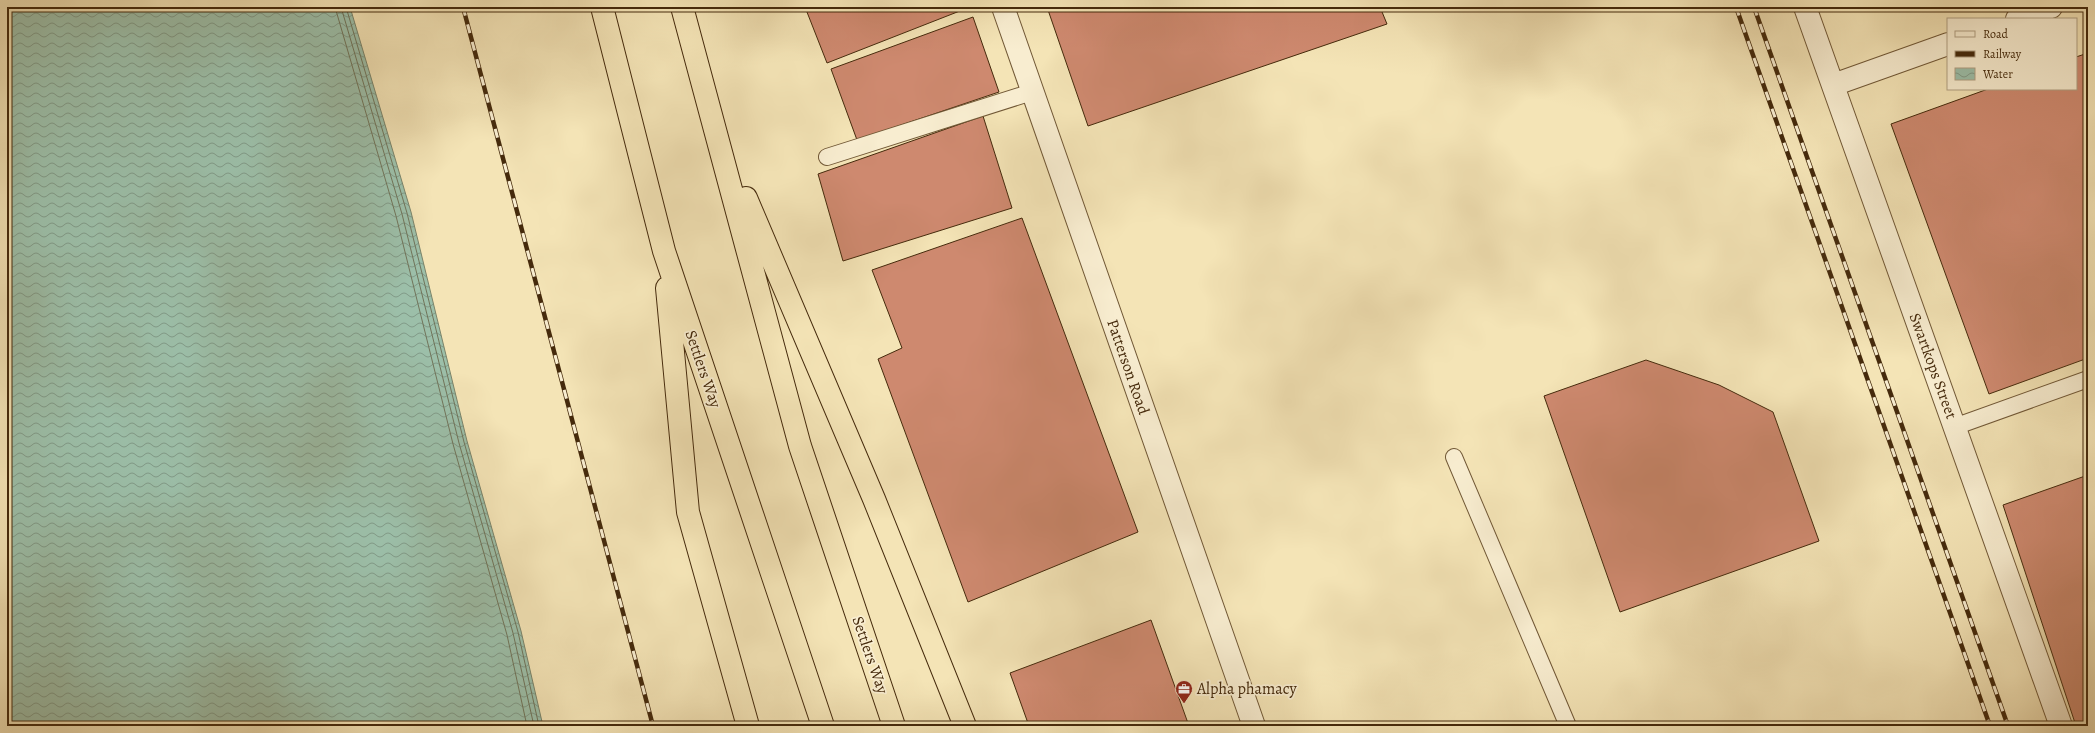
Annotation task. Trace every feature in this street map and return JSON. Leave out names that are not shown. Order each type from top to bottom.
[{"type":"highway","name":"Settlers Way","points":[[602,7],[664,251],[823,726]]},
{"type":"highway","name":"Settlers Way","points":[[682,7],[800,446],[894,726]]},
{"type":"highway","points":[[715,127],[874,499],[965,726]]},
{"type":"highway","points":[[664,251],[688,512],[748,726]]},
{"type":"street","name":"Patterson Road","points":[[1003,7],[1254,726]]},
{"type":"street","name":"Swartkops Street","points":[[1805,7],[2061,726]]},
{"type":"street","points":[[2020,18],[2051,7]]},
{"type":"street","points":[[1833,85],[1947,44]]},
{"type":"lane","points":[[827,157],[1032,92]]},
{"type":"lane","points":[[1954,427],[2088,380]]},
{"type":"lane","points":[[1454,457],[1568,726]]},
{"type":"water","points":[[7,7],[350,7],[411,212],[467,441],[521,631],[543,726],[7,726]]},
{"type":"building","points":[[805,7],[970,7],[827,63]]},
{"type":"building","points":[[1047,7],[1380,7],[1387,24],[1088,126]]},
{"type":"building","points":[[973,17],[999,92],[857,140],[831,69]]},
{"type":"building","points":[[2088,53],[2088,358],[1989,394],[1891,124],[1985,90],[2077,90],[2077,57]]},
{"type":"building","points":[[983,116],[1012,208],[843,261],[818,174]]},
{"type":"building","points":[[1022,218],[1138,532],[968,602],[878,359],[902,348],[872,270]]},
{"type":"building","points":[[1646,360],[1719,385],[1773,412],[1819,541],[1620,612],[1544,396]]},
{"type":"building","points":[[2088,475],[2088,726],[2076,726],[2003,505]]},
{"type":"building","points":[[1151,620],[1189,726],[1029,726],[1010,673]]},
{"type":"railway","points":[[463,7],[653,726]]},
{"type":"railway","points":[[1736,7],[1990,726]]},
{"type":"railway","points":[[1754,7],[2008,726]]},
{"type":"place","name":"Alpha phamacy","points":[[1184,704]]}]
